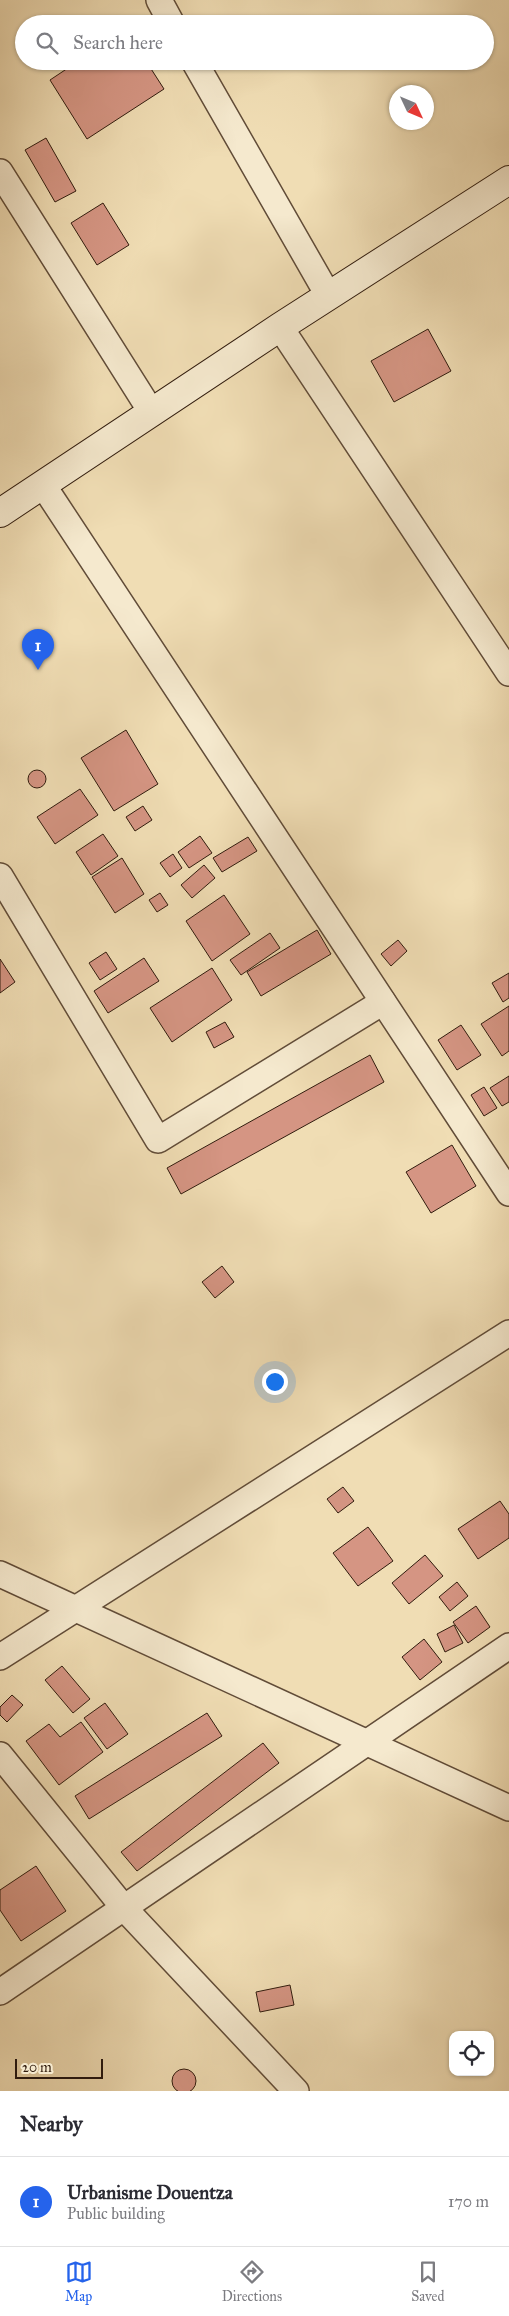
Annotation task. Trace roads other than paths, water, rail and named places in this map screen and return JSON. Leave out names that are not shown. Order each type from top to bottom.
[{"type":"main road","points":[[0,513],[328,295],[509,180]]},
{"type":"street","points":[[159,0],[167,15]]},
{"type":"street","points":[[199,70],[328,295]]},
{"type":"street","points":[[0,172],[152,413]]},
{"type":"street","points":[[280,327],[509,673]]},
{"type":"street","points":[[43,485],[509,1193]]},
{"type":"street","points":[[0,876],[158,1140],[383,1002]]},
{"type":"street","points":[[0,1657],[74,1608],[509,1333]]},
{"type":"street","points":[[0,1574],[509,1808]]},
{"type":"street","points":[[0,1992],[509,1646]]},
{"type":"street","points":[[0,1755],[124,1908],[296,2091]]},
{"type":"place","name":"Urbanisme Douentza","points":[[38,670]]}]
